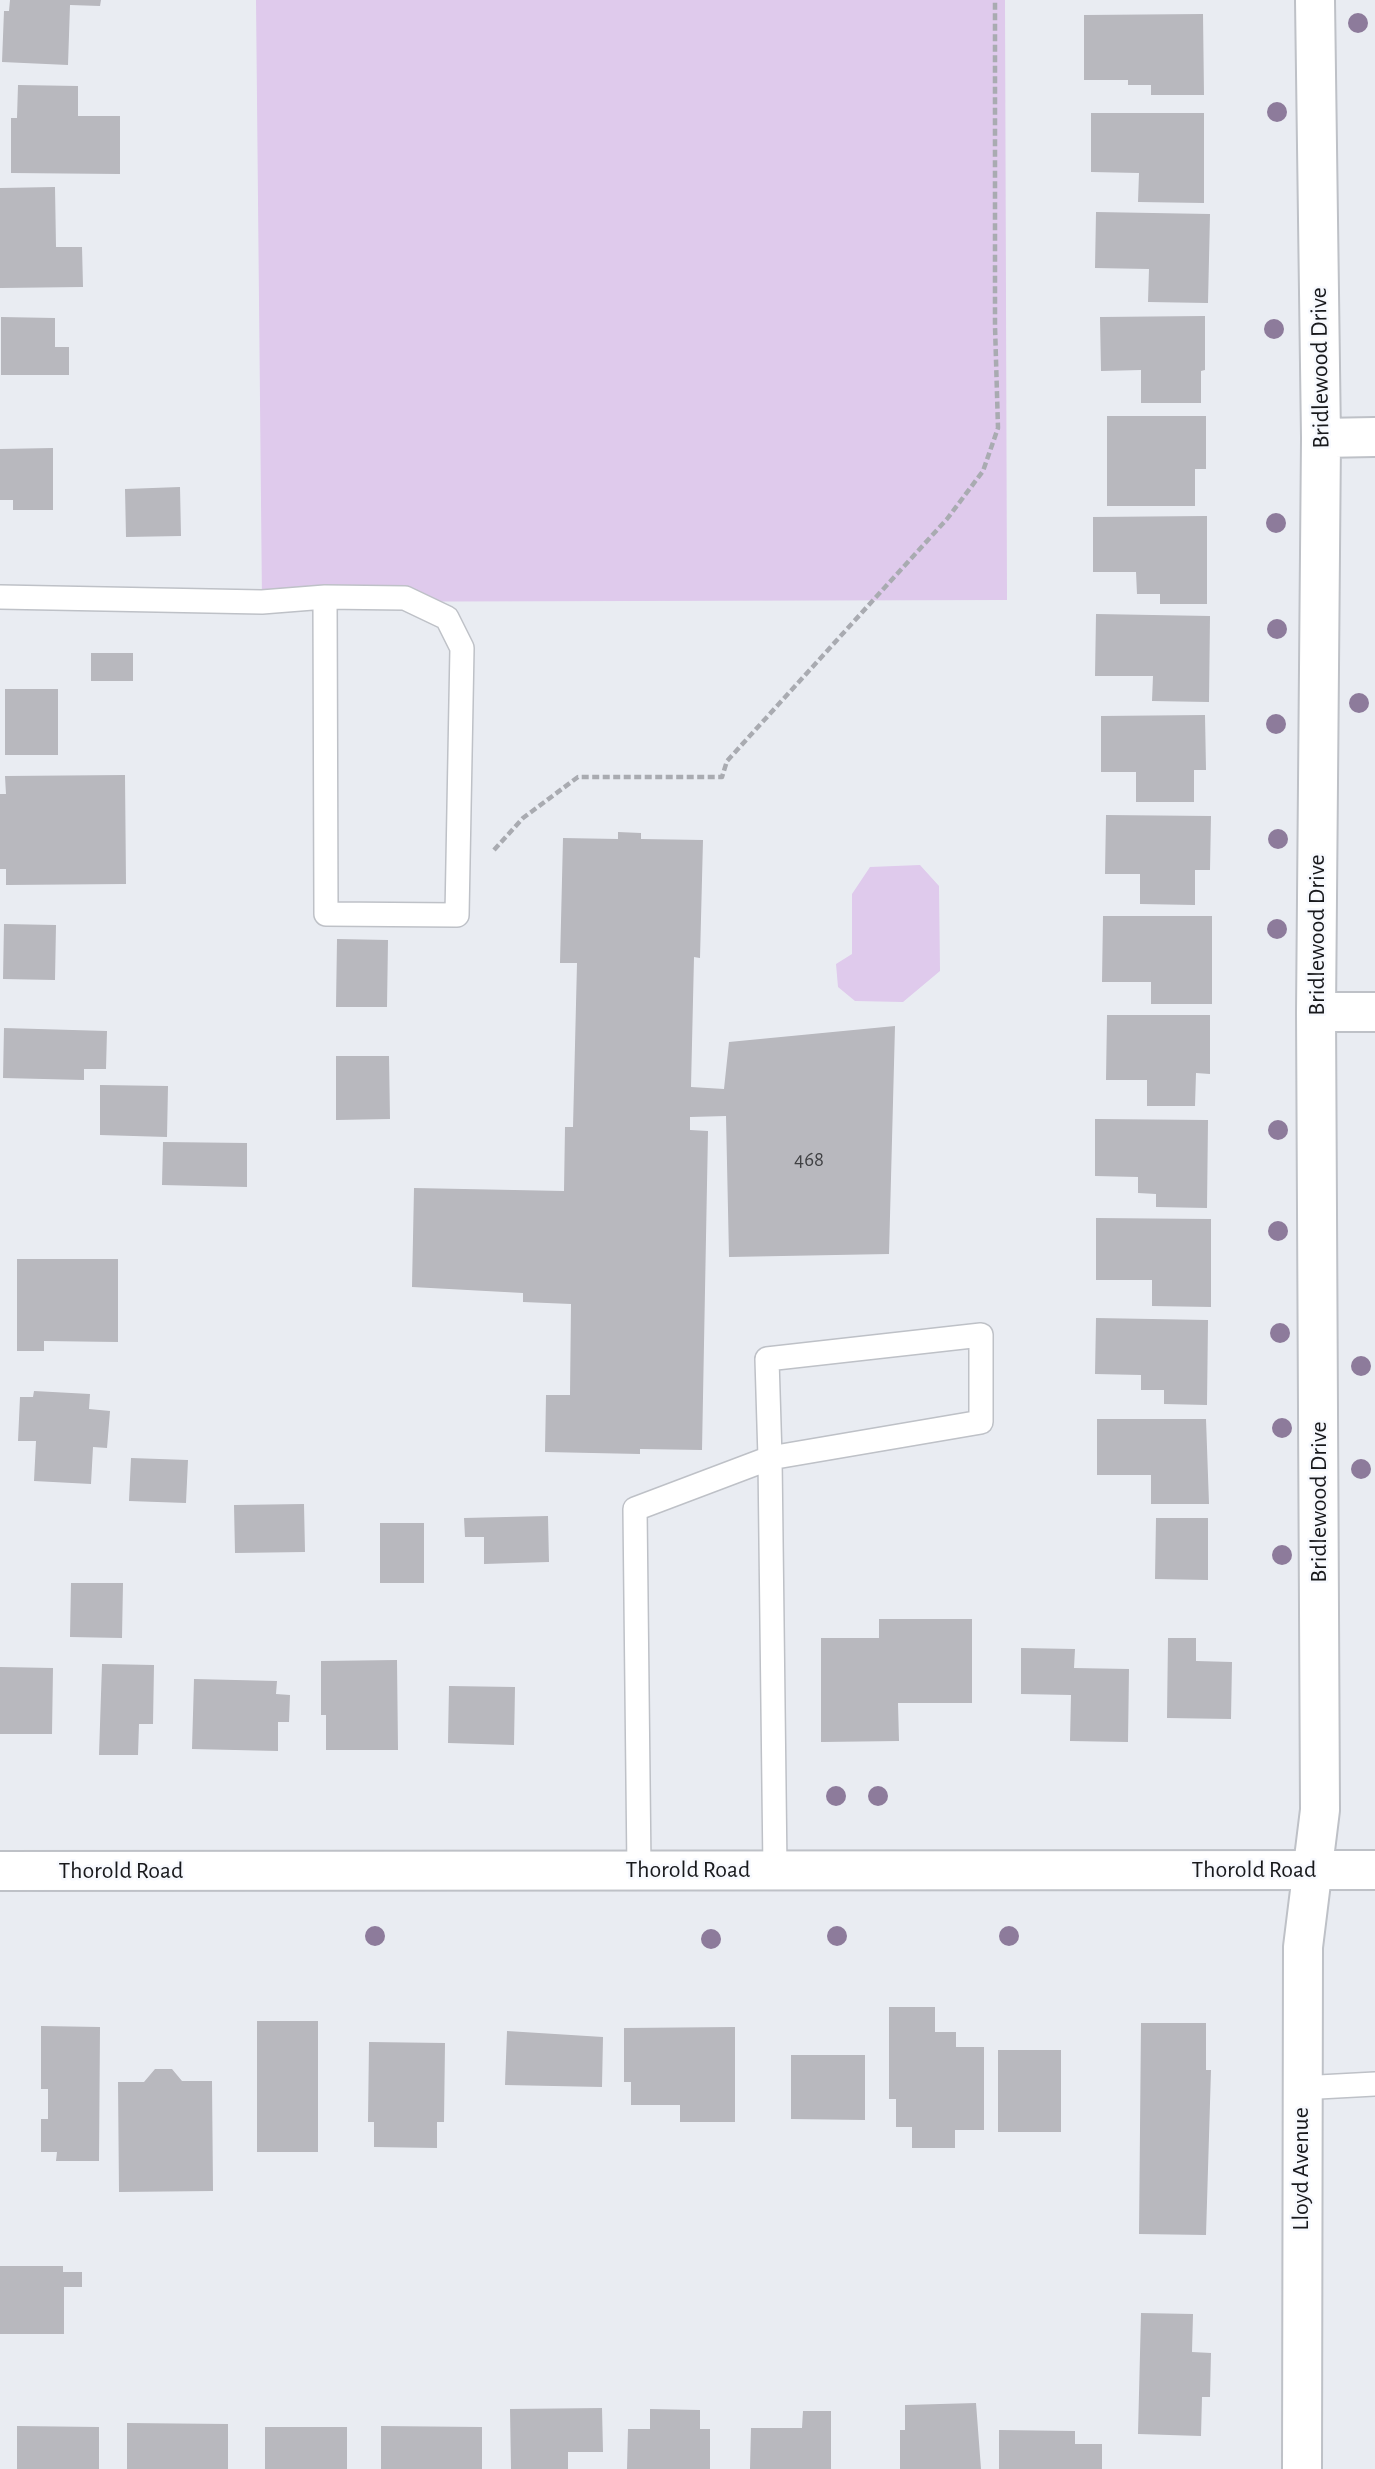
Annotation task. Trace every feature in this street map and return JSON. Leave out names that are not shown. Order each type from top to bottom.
[{"type":"street","name":"Bridlewood Drive","points":[[1313,1870],[1320,1810],[1317,1012],[1321,438],[1315,0]]},
{"type":"street","points":[[1321,438],[1375,438]]},
{"type":"street","points":[[1317,1012],[1375,1012]]},
{"type":"street","name":"Lloyd Avenue","points":[[1302,2469],[1300,2088],[1303,1929],[1313,1870]]},
{"type":"street","name":"Thorold Road","points":[[0,1871],[1375,1870]]},
{"type":"lane","points":[[0,597],[262,602],[325,597],[405,598],[447,618],[462,649],[457,915],[326,914],[325,597]]},
{"type":"lane","points":[[639,1870],[635,1510],[770,1458],[981,1422],[981,1335],[767,1359],[770,1458],[775,1870]]},
{"type":"lane","points":[[1300,2088],[1375,2084]]},
{"type":"path","points":[[458,888],[523,818],[578,777],[722,777],[727,761],[947,519],[983,471],[998,428],[995,326],[995,0]]},
{"type":"shaded area","points":[[256,0],[1005,0],[1007,600],[262,602]]},
{"type":"shaded area","points":[[920,865],[939,886],[940,971],[903,1002],[855,1001],[838,987],[836,964],[852,954],[852,894],[870,867]]},
{"type":"building","points":[[10,0],[101,0],[100,6],[70,5],[68,65],[2,62],[4,11],[9,11]]},
{"type":"building","points":[[1203,14],[1204,95],[1151,95],[1151,85],[1128,85],[1128,80],[1084,80],[1084,15]]},
{"type":"building","points":[[18,85],[78,86],[78,116],[120,116],[120,174],[11,173],[11,118],[17,118]]},
{"type":"building","points":[[1091,113],[1204,113],[1204,203],[1138,202],[1139,173],[1091,172]]},
{"type":"building","points":[[55,187],[56,247],[82,247],[83,287],[0,288],[0,188]]},
{"type":"building","points":[[1096,212],[1210,214],[1208,303],[1148,302],[1149,269],[1095,268]]},
{"type":"building","points":[[1205,316],[1205,370],[1201,371],[1201,403],[1141,403],[1141,370],[1101,371],[1100,317]]},
{"type":"building","points":[[1,317],[55,318],[55,347],[69,347],[69,375],[1,375]]},
{"type":"building","points":[[1107,416],[1206,416],[1206,469],[1195,469],[1195,506],[1107,506]]},
{"type":"building","points":[[53,448],[53,510],[13,510],[13,500],[0,500],[0,449]]},
{"type":"building","points":[[180,487],[181,536],[126,537],[125,489]]},
{"type":"building","points":[[1207,516],[1207,604],[1160,604],[1160,594],[1137,594],[1136,572],[1093,572],[1093,517]]},
{"type":"building","points":[[1096,614],[1210,616],[1209,702],[1152,701],[1153,676],[1095,676]]},
{"type":"building","points":[[91,653],[133,653],[133,681],[91,681]]},
{"type":"building","points":[[5,689],[58,689],[58,755],[5,755]]},
{"type":"building","points":[[1205,715],[1206,770],[1194,770],[1194,802],[1136,802],[1136,772],[1101,772],[1101,716]]},
{"type":"building","points":[[125,775],[126,884],[6,885],[6,869],[0,869],[0,794],[6,794],[5,776]]},
{"type":"building","points":[[1106,815],[1211,816],[1210,870],[1195,870],[1195,905],[1140,904],[1140,874],[1105,874]]},
{"type":"building","points":[[618,832],[641,833],[641,839],[703,840],[700,958],[694,957],[691,1087],[724,1089],[729,1042],[895,1026],[889,1254],[729,1257],[726,1116],[690,1117],[690,1130],[708,1131],[702,1450],[640,1449],[640,1454],[545,1452],[546,1395],[570,1395],[571,1304],[523,1302],[523,1293],[412,1287],[414,1188],[564,1191],[565,1127],[573,1127],[577,963],[560,963],[563,838],[618,839]]},
{"type":"building","points":[[1103,916],[1212,916],[1212,1004],[1151,1004],[1151,982],[1102,982]]},
{"type":"building","points":[[4,924],[56,925],[55,980],[3,979]]},
{"type":"building","points":[[337,939],[388,940],[387,1007],[336,1007]]},
{"type":"building","points":[[1107,1015],[1210,1015],[1210,1074],[1196,1073],[1195,1106],[1147,1106],[1147,1080],[1106,1080]]},
{"type":"building","points":[[4,1028],[107,1031],[106,1069],[84,1069],[84,1080],[3,1078]]},
{"type":"building","points":[[336,1056],[389,1056],[390,1119],[336,1120]]},
{"type":"building","points":[[100,1085],[168,1086],[167,1137],[100,1135]]},
{"type":"building","points":[[1095,1119],[1208,1120],[1207,1208],[1156,1207],[1156,1194],[1138,1193],[1138,1177],[1095,1176]]},
{"type":"building","points":[[163,1142],[247,1143],[247,1187],[162,1185]]},
{"type":"building","points":[[1096,1218],[1211,1219],[1211,1307],[1152,1306],[1152,1280],[1096,1280]]},
{"type":"building","points":[[17,1259],[118,1259],[118,1342],[44,1341],[44,1351],[17,1351]]},
{"type":"building","points":[[1096,1318],[1208,1320],[1207,1405],[1164,1404],[1164,1390],[1141,1390],[1141,1375],[1095,1374]]},
{"type":"building","points":[[34,1391],[90,1394],[89,1409],[110,1411],[107,1448],[93,1447],[91,1484],[34,1481],[36,1441],[18,1441],[20,1397],[33,1397]]},
{"type":"building","points":[[1097,1419],[1206,1419],[1209,1504],[1151,1504],[1151,1475],[1097,1475]]},
{"type":"building","points":[[131,1458],[188,1460],[186,1503],[129,1501]]},
{"type":"building","points":[[304,1504],[305,1552],[235,1553],[234,1505]]},
{"type":"building","points":[[548,1516],[549,1562],[484,1564],[484,1537],[465,1537],[464,1518]]},
{"type":"building","points":[[1156,1518],[1208,1518],[1208,1580],[1155,1579]]},
{"type":"building","points":[[380,1523],[424,1523],[424,1583],[380,1583]]},
{"type":"building","points":[[71,1583],[123,1583],[122,1638],[70,1637]]},
{"type":"building","points":[[879,1619],[972,1619],[972,1703],[898,1703],[899,1741],[821,1742],[821,1638],[879,1638]]},
{"type":"building","points":[[1168,1638],[1196,1638],[1196,1661],[1232,1662],[1231,1719],[1167,1718]]},
{"type":"building","points":[[1021,1648],[1075,1649],[1074,1668],[1129,1669],[1128,1742],[1070,1741],[1071,1695],[1021,1694]]},
{"type":"building","points":[[397,1660],[398,1750],[326,1750],[326,1715],[321,1715],[321,1661]]},
{"type":"building","points":[[102,1664],[154,1665],[153,1724],[139,1724],[138,1755],[99,1755]]},
{"type":"building","points":[[0,1667],[53,1668],[52,1734],[0,1734]]},
{"type":"building","points":[[194,1679],[277,1681],[276,1694],[290,1695],[289,1722],[278,1722],[278,1751],[192,1749]]},
{"type":"building","points":[[449,1686],[515,1687],[514,1745],[448,1743]]},
{"type":"building","points":[[889,2007],[935,2007],[935,2032],[956,2032],[956,2047],[984,2047],[984,2130],[955,2130],[955,2148],[912,2148],[912,2127],[896,2127],[896,2099],[889,2099]]},
{"type":"building","points":[[257,2021],[318,2021],[318,2152],[257,2152]]},
{"type":"building","points":[[1141,2023],[1206,2023],[1206,2070],[1211,2070],[1206,2235],[1139,2234]]},
{"type":"building","points":[[41,2026],[100,2027],[99,2161],[56,2161],[57,2152],[41,2152],[41,2119],[48,2119],[48,2089],[41,2089]]},
{"type":"building","points":[[735,2027],[735,2122],[680,2122],[680,2105],[631,2105],[631,2082],[624,2082],[624,2028]]},
{"type":"building","points":[[507,2031],[603,2037],[602,2087],[505,2085]]},
{"type":"building","points":[[369,2042],[445,2043],[444,2122],[437,2122],[437,2148],[374,2147],[374,2122],[368,2122]]},
{"type":"building","points":[[998,2050],[1061,2050],[1061,2132],[998,2132]]},
{"type":"building","points":[[791,2055],[865,2055],[865,2120],[791,2119]]},
{"type":"building","points":[[155,2069],[172,2069],[182,2081],[212,2081],[213,2191],[119,2192],[118,2082],[144,2082]]},
{"type":"building","points":[[0,2266],[63,2266],[63,2272],[82,2272],[82,2287],[64,2287],[64,2334],[0,2334]]},
{"type":"building","points":[[1141,2313],[1193,2314],[1192,2352],[1211,2353],[1210,2397],[1202,2397],[1201,2436],[1138,2434]]},
{"type":"building","points":[[976,2403],[981,2469],[900,2469],[900,2430],[905,2430],[905,2405]]},
{"type":"building","points":[[602,2408],[603,2452],[568,2452],[568,2469],[511,2469],[510,2409]]},
{"type":"building","points":[[650,2409],[700,2410],[700,2429],[710,2429],[710,2469],[627,2469],[628,2429],[650,2429]]},
{"type":"building","points":[[803,2411],[831,2411],[831,2469],[750,2469],[751,2428],[802,2428]]},
{"type":"building","points":[[127,2423],[228,2424],[228,2469],[127,2469]]},
{"type":"building","points":[[17,2426],[99,2427],[99,2469],[17,2469]]},
{"type":"building","points":[[381,2426],[482,2427],[482,2469],[381,2469]]},
{"type":"building","points":[[265,2427],[347,2427],[347,2469],[265,2469]]},
{"type":"building","points":[[999,2430],[1075,2431],[1075,2444],[1102,2444],[1102,2469],[999,2469]]}]
